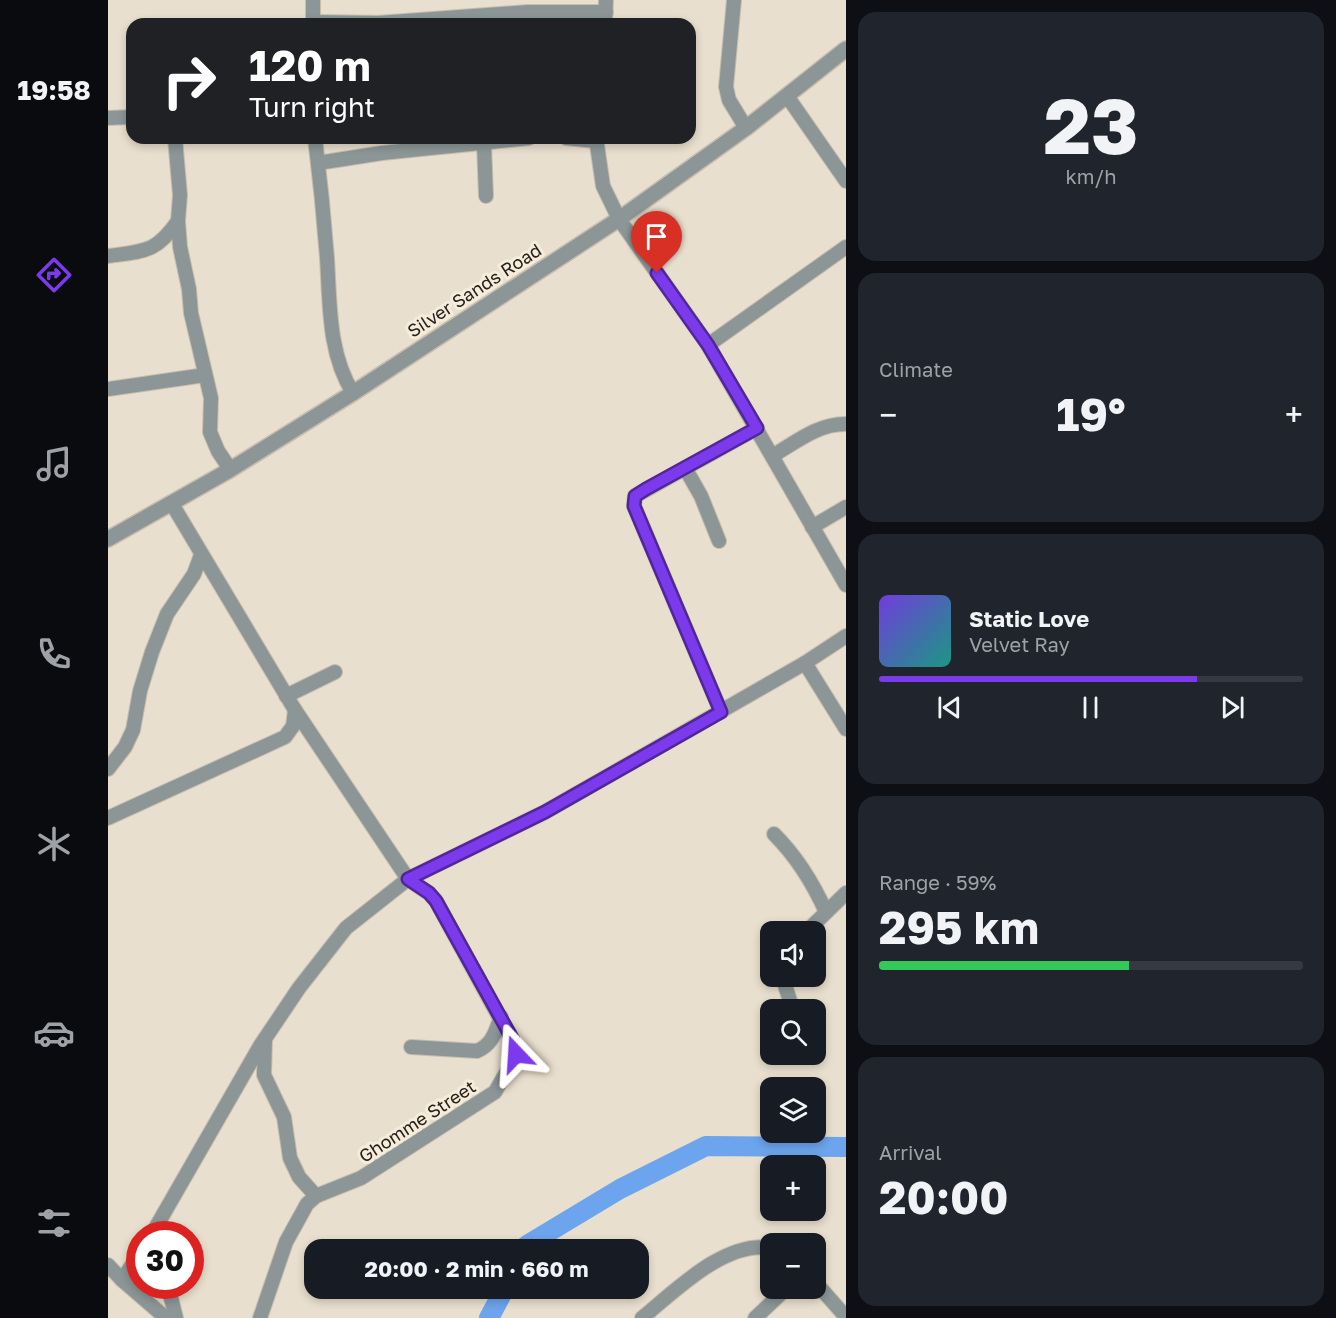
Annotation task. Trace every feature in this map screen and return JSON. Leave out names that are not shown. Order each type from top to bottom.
[{"type":"street","points":[[313,18],[314,0]]},
{"type":"street","points":[[735,0],[726,87],[729,100],[746,128]]},
{"type":"street","points":[[416,18],[499,7],[605,12]]},
{"type":"street","name":"Silver Sands Road","points":[[108,539],[172,504],[353,393],[619,219],[746,128],[846,49]]},
{"type":"street","points":[[787,96],[846,181]]},
{"type":"street","points":[[108,118],[126,117]]},
{"type":"street","points":[[176,144],[180,195],[178,221],[181,252],[189,289],[191,313],[212,408],[210,432],[213,442],[230,469]]},
{"type":"street","points":[[316,144],[334,346],[344,377],[353,393]]},
{"type":"street","points":[[318,163],[382,153],[484,144],[486,196]]},
{"type":"street","points":[[597,144],[603,186],[619,219],[708,345],[846,585]]},
{"type":"street","points":[[108,256],[142,251],[157,245],[166,238],[178,221]]},
{"type":"street","points":[[157,245],[181,252]]},
{"type":"street","points":[[708,345],[846,247]]},
{"type":"street","points":[[108,389],[205,375]]},
{"type":"street","points":[[772,456],[817,430],[830,425],[845,424]]},
{"type":"street","points":[[721,712],[634,506],[635,496],[757,428]]},
{"type":"street","points":[[685,468],[701,496],[719,541]]},
{"type":"street","points":[[172,504],[286,696],[408,879]]},
{"type":"street","points":[[812,527],[846,507]]},
{"type":"street","points":[[108,769],[134,730],[140,691],[166,614],[194,574],[201,555]]},
{"type":"street","points":[[160,1221],[265,1038],[299,988],[346,928],[408,879],[545,812],[805,663],[846,636]]},
{"type":"street","points":[[805,663],[846,729]]},
{"type":"street","points":[[286,696],[335,672]]},
{"type":"street","points":[[108,818],[285,737],[293,726],[295,710]]},
{"type":"street","points":[[774,834],[795,857],[826,912]]},
{"type":"street","name":"Ghomme Street","points":[[316,1196],[361,1178],[495,1092],[516,1054],[513,1040],[501,1017],[436,901],[429,893],[408,879]]},
{"type":"street","points":[[817,921],[846,893]]},
{"type":"street","points":[[411,1047],[477,1051],[484,1048],[492,1039],[501,1017]]},
{"type":"street","points":[[260,1318],[286,1242],[308,1204],[316,1196],[299,1177],[290,1158],[284,1117],[264,1075],[265,1038]]},
{"type":"street","points":[[642,1318],[710,1265],[737,1251],[760,1247]]},
{"type":"street","points":[[108,1265],[166,1318]]},
{"type":"street","points":[[122,1280],[126,1274]]},
{"type":"street","points":[[826,1294],[846,1317]]},
{"type":"street","points":[[171,1299],[176,1318]]},
{"type":"street","points":[[755,1318],[775,1299]]},
{"type":"waterway","points":[[537,1239],[620,1189],[706,1146],[846,1147]]},
{"type":"waterway","points":[[489,1318],[499,1299]]},
{"type":"route","points":[[516,1054],[513,1040],[436,901],[429,893],[408,879],[545,812],[721,712],[634,506],[635,496],[757,428],[708,345],[657,273]]}]
